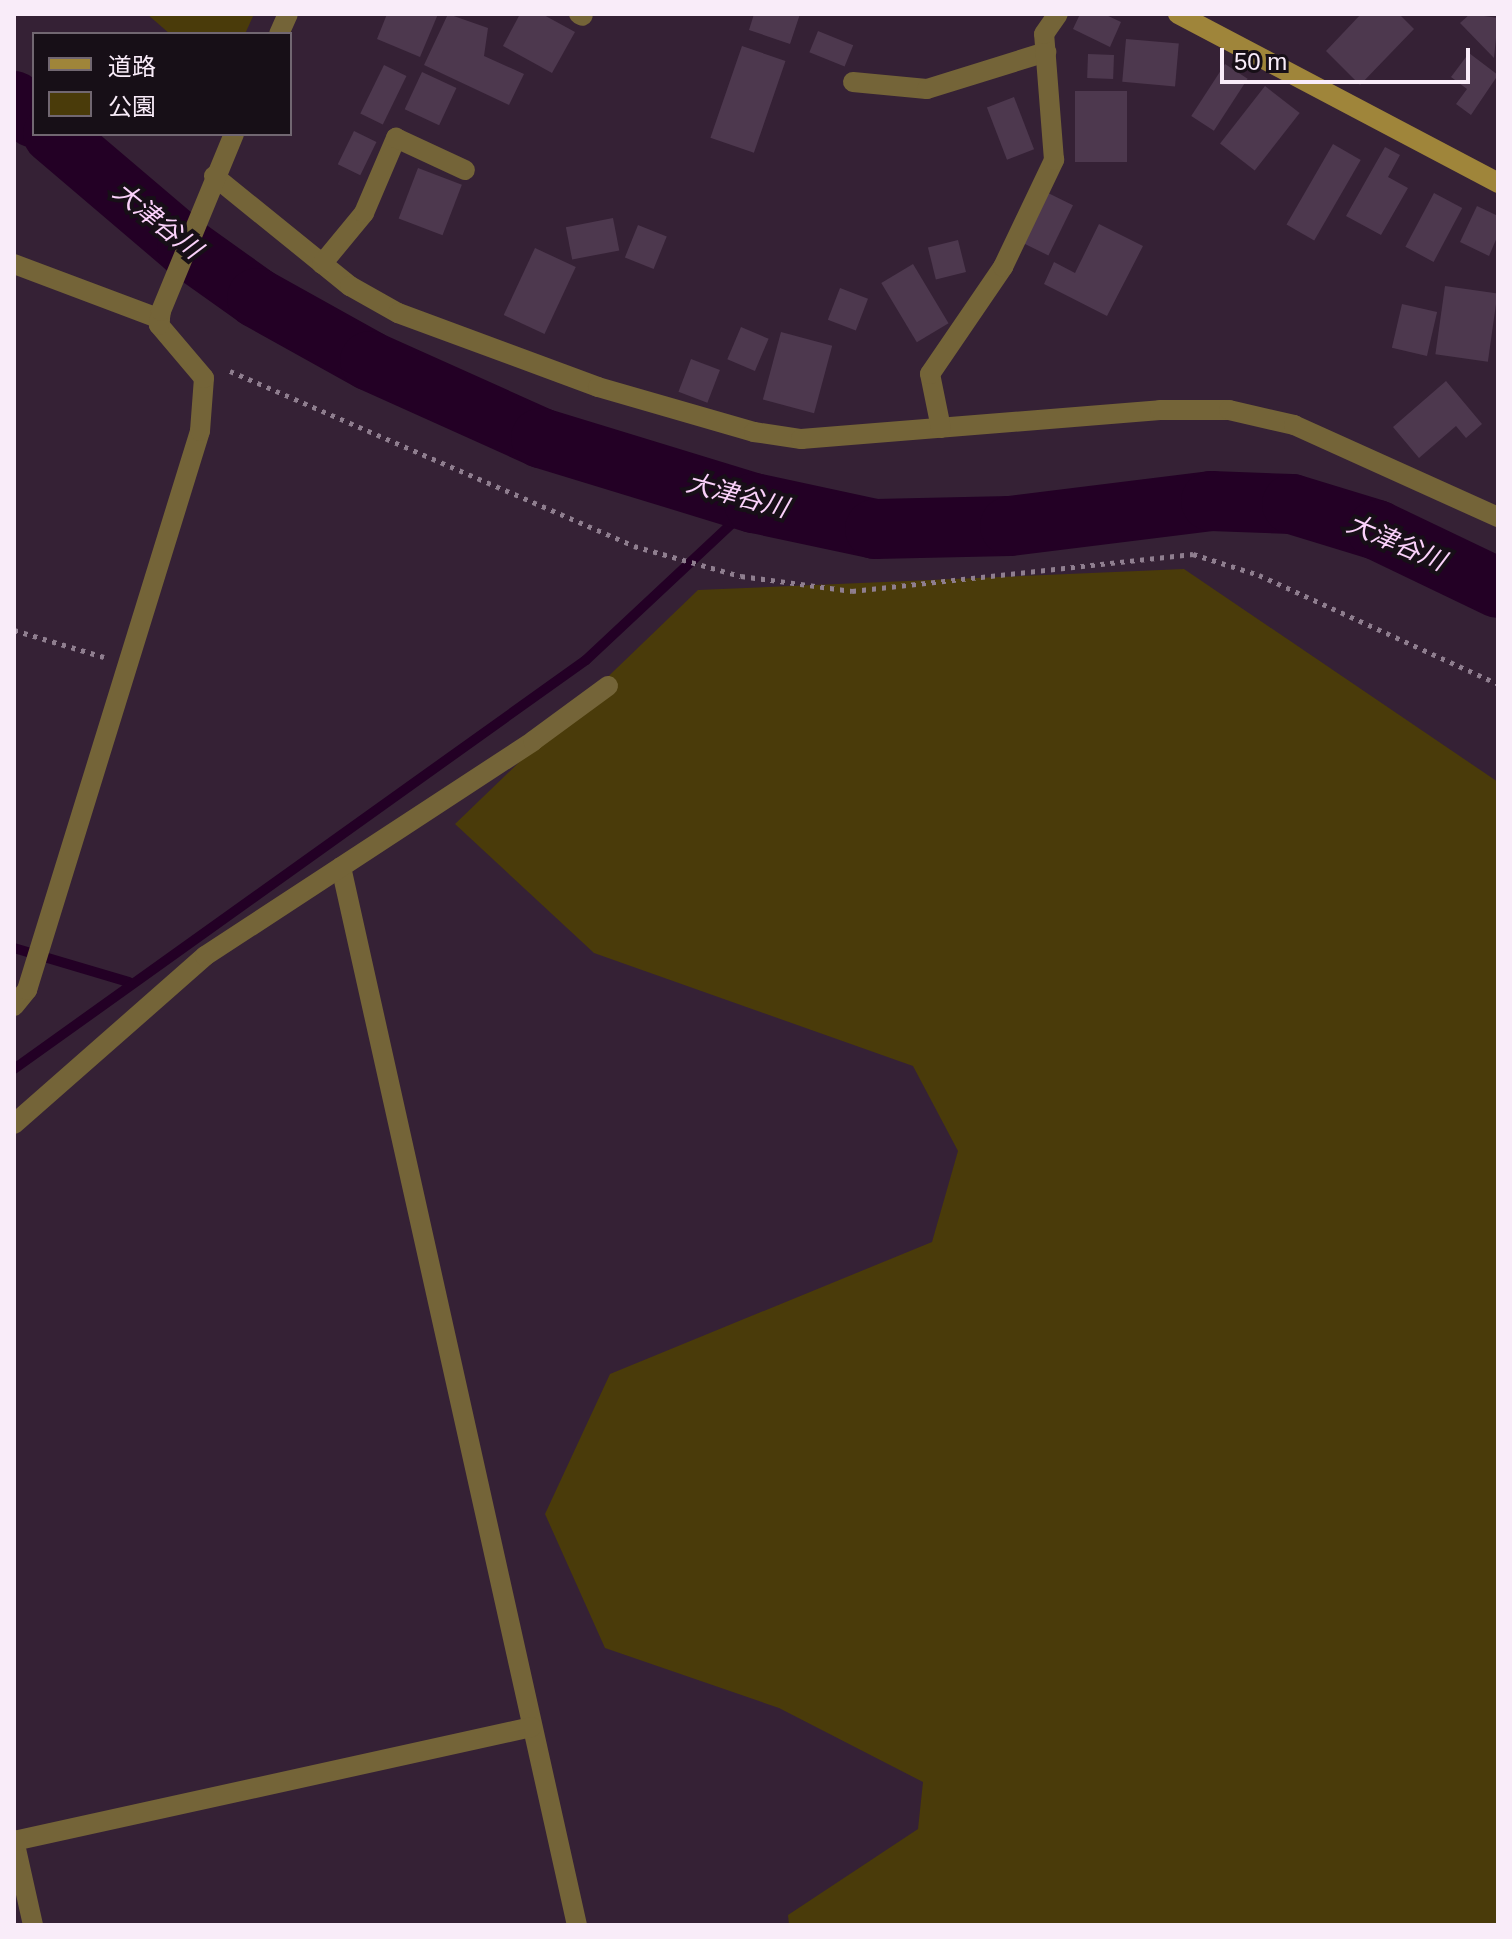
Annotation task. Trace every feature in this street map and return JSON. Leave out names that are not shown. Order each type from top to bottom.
[{"type":"main road","points":[[1192,17],[1498,183]]},
{"type":"street","points":[[941,428],[930,374],[1003,267],[1054,160],[1044,34],[1058,14]]},
{"type":"street","points":[[853,82],[927,89],[1046,52]]},
{"type":"street","points":[[14,1006],[27,990],[200,431],[205,397],[204,378],[168,337],[160,315],[233,136]]},
{"type":"street","points":[[322,264],[364,213],[396,138],[465,170]]},
{"type":"street","points":[[212,182],[322,264],[398,313],[598,387],[754,432],[801,439],[1160,410],[1229,410],[1294,425],[1498,517]]},
{"type":"street","points":[[14,264],[160,315]]},
{"type":"street","points":[[14,1124],[205,956],[533,741],[608,686]]},
{"type":"street","points":[[341,867],[577,1925]]},
{"type":"street","points":[[33,1925],[14,1841],[532,1727]]},
{"type":"path","points":[[224,368],[634,546],[741,576],[852,591],[1193,554],[1259,575],[1498,684]]},
{"type":"path","points":[[14,630],[128,664]]},
{"type":"green space","points":[[147,14],[254,14],[246,32],[168,32]]},
{"type":"green space","points":[[1184,569],[1498,782],[1498,1925],[789,1925],[788,1915],[918,1829],[923,1782],[779,1708],[605,1648],[545,1514],[610,1374],[932,1242],[958,1151],[913,1066],[594,953],[455,824],[698,590]]},
{"type":"building","points":[[387,14],[438,14],[420,57],[377,39]]},
{"type":"building","points":[[448,14],[488,28],[484,56],[524,74],[509,105],[424,65]]},
{"type":"building","points":[[520,14],[542,14],[575,32],[552,73],[503,46]]},
{"type":"building","points":[[754,14],[800,14],[790,44],[749,30]]},
{"type":"building","points":[[1080,14],[1104,14],[1121,22],[1110,47],[1073,29]]},
{"type":"building","points":[[1361,14],[1399,14],[1414,29],[1360,85],[1326,51]]},
{"type":"building","points":[[1470,14],[1498,18],[1494,58],[1460,23]]},
{"type":"building","points":[[818,31],[853,45],[845,67],[809,52]]},
{"type":"building","points":[[1126,39],[1179,44],[1175,86],[1122,82]]},
{"type":"building","points":[[742,46],[785,61],[754,153],[710,138]]},
{"type":"building","points":[[1469,53],[1498,75],[1471,115],[1456,104],[1467,89],[1451,77]]},
{"type":"building","points":[[1088,54],[1114,55],[1113,79],[1087,78]]},
{"type":"building","points":[[1225,64],[1248,79],[1214,131],[1191,116]]},
{"type":"building","points":[[384,65],[406,76],[383,124],[360,114]]},
{"type":"building","points":[[422,72],[456,88],[439,125],[405,109]]},
{"type":"building","points":[[1265,86],[1300,113],[1255,171],[1220,144]]},
{"type":"building","points":[[1075,91],[1127,91],[1127,162],[1075,162]]},
{"type":"building","points":[[1014,97],[1034,149],[1007,160],[987,107]]},
{"type":"building","points":[[354,131],[376,142],[360,175],[338,164]]},
{"type":"building","points":[[1333,144],[1361,160],[1314,241],[1286,225]]},
{"type":"building","points":[[1385,147],[1400,155],[1388,177],[1408,188],[1381,235],[1346,216]]},
{"type":"building","points":[[418,168],[462,185],[443,235],[399,218]]},
{"type":"building","points":[[1046,192],[1073,205],[1048,255],[1021,242]]},
{"type":"building","points":[[1434,193],[1462,208],[1434,262],[1405,247]]},
{"type":"building","points":[[1477,206],[1498,216],[1498,235],[1489,256],[1460,242]]},
{"type":"building","points":[[613,218],[619,250],[572,260],[566,227]]},
{"type":"building","points":[[1099,224],[1143,246],[1107,316],[1044,284],[1054,262],[1075,273]]},
{"type":"building","points":[[638,225],[667,237],[654,269],[625,257]]},
{"type":"building","points":[[958,240],[966,272],[936,280],[928,247]]},
{"type":"building","points":[[535,248],[576,267],[545,334],[504,315]]},
{"type":"building","points":[[913,264],[949,323],[917,342],[881,283]]},
{"type":"building","points":[[1445,286],[1497,293],[1488,362],[1435,354]]},
{"type":"building","points":[[840,288],[868,299],[856,330],[828,320]]},
{"type":"building","points":[[1402,304],[1437,312],[1427,356],[1392,348]]},
{"type":"building","points":[[741,327],[769,339],[755,371],[727,359]]},
{"type":"building","points":[[781,332],[832,346],[814,413],[763,400]]},
{"type":"building","points":[[691,359],[720,370],[707,403],[678,392]]},
{"type":"building","points":[[1446,381],[1482,424],[1466,438],[1456,426],[1419,458],[1393,427]]},
{"type":"waterway","name":"大津谷川","points":[[14,101],[32,116]]},
{"type":"waterway","name":"大津谷川","points":[[55,136],[187,248],[257,298],[370,361],[541,438],[754,503],[875,529],[1010,526],[1211,501],[1292,504],[1377,530],[1498,588]]},
{"type":"waterway","points":[[14,1069],[586,660],[754,503]]},
{"type":"waterway","points":[[14,948],[129,982]]}]
